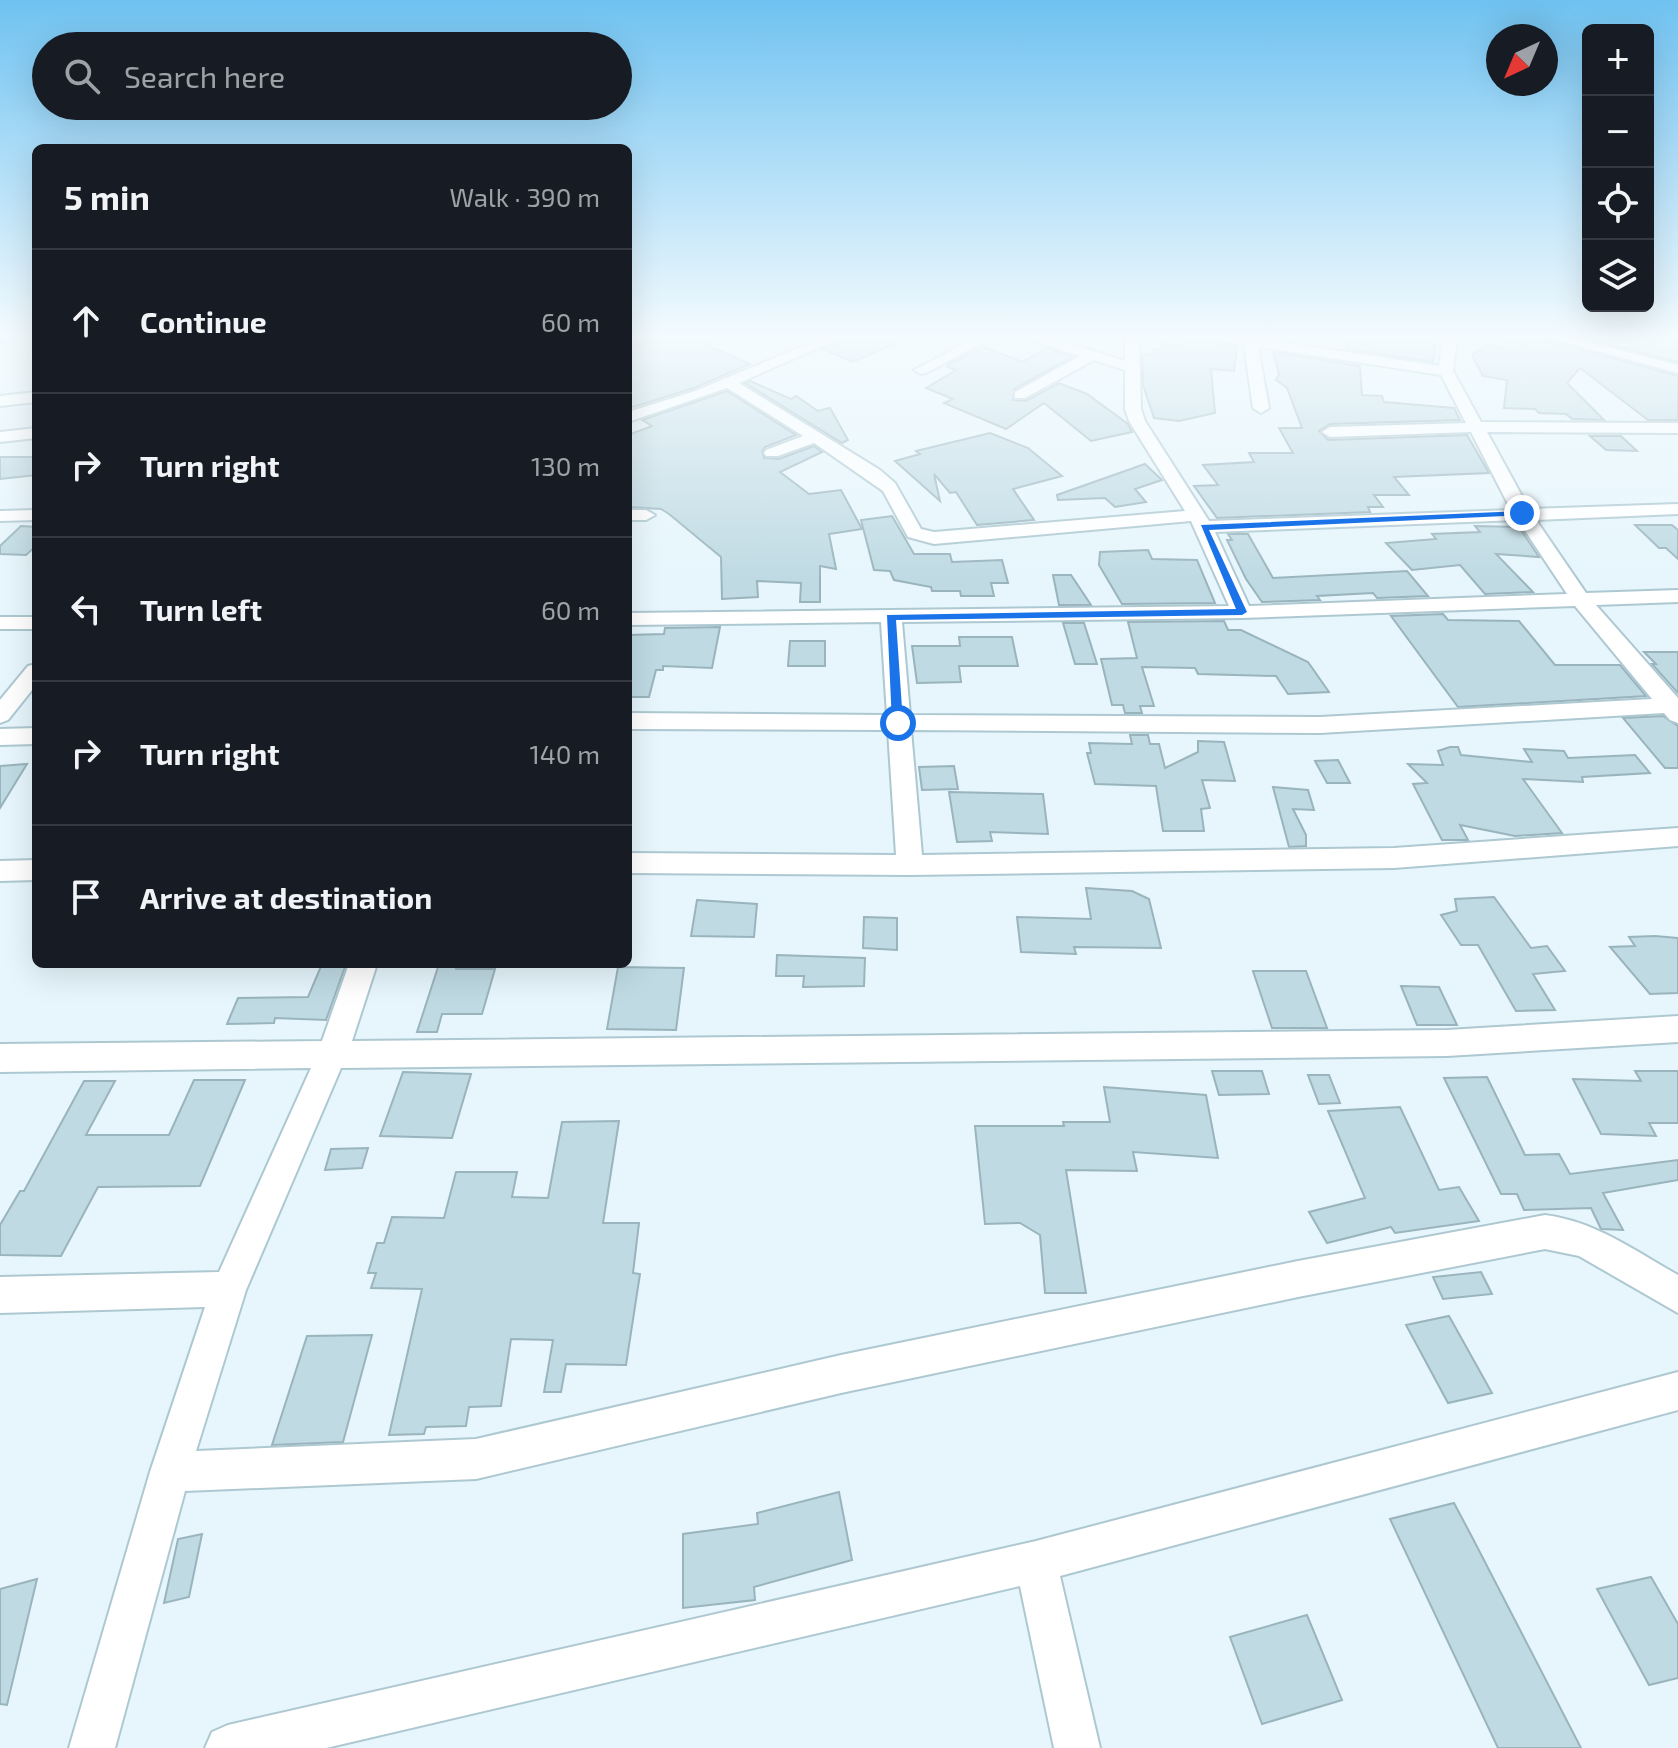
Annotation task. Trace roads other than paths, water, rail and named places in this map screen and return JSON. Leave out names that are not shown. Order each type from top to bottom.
[{"type":"street","points":[[785,418],[889,487],[914,533],[925,538],[1200,521],[1678,509]]},
{"type":"street","points":[[1136,418],[1200,521],[1242,612]]},
{"type":"street","points":[[1473,418],[1522,513],[1581,600],[1675,709]]},
{"type":"street","points":[[1330,432],[1479,427],[1678,428]]},
{"type":"street","points":[[0,437],[32,433]]},
{"type":"street","points":[[772,453],[816,437]]},
{"type":"street","points":[[0,516],[32,515]]},
{"type":"street","points":[[632,619],[1242,612],[1678,596]]},
{"type":"street","points":[[891,617],[910,865]]},
{"type":"street","points":[[0,623],[32,623]]},
{"type":"street","points":[[0,715],[32,676]]},
{"type":"street","points":[[632,721],[1320,725],[1675,709]]},
{"type":"street","points":[[0,737],[32,736]]},
{"type":"street","points":[[632,863],[910,865],[1394,858],[1678,837]]},
{"type":"street","points":[[0,871],[32,870]]},
{"type":"street","points":[[92,1748],[170,1472],[229,1289],[332,1055],[362,968]]},
{"type":"street","points":[[0,1058],[1447,1043],[1678,1029]]},
{"type":"street","points":[[170,1472],[476,1459],[841,1374],[1283,1282],[1545,1232],[1571,1235],[1591,1244],[1678,1295]]},
{"type":"street","points":[[0,1295],[229,1289]]},
{"type":"street","points":[[228,1748],[1036,1562],[1678,1391]]},
{"type":"street","points":[[1036,1562],[1077,1748]]}]
